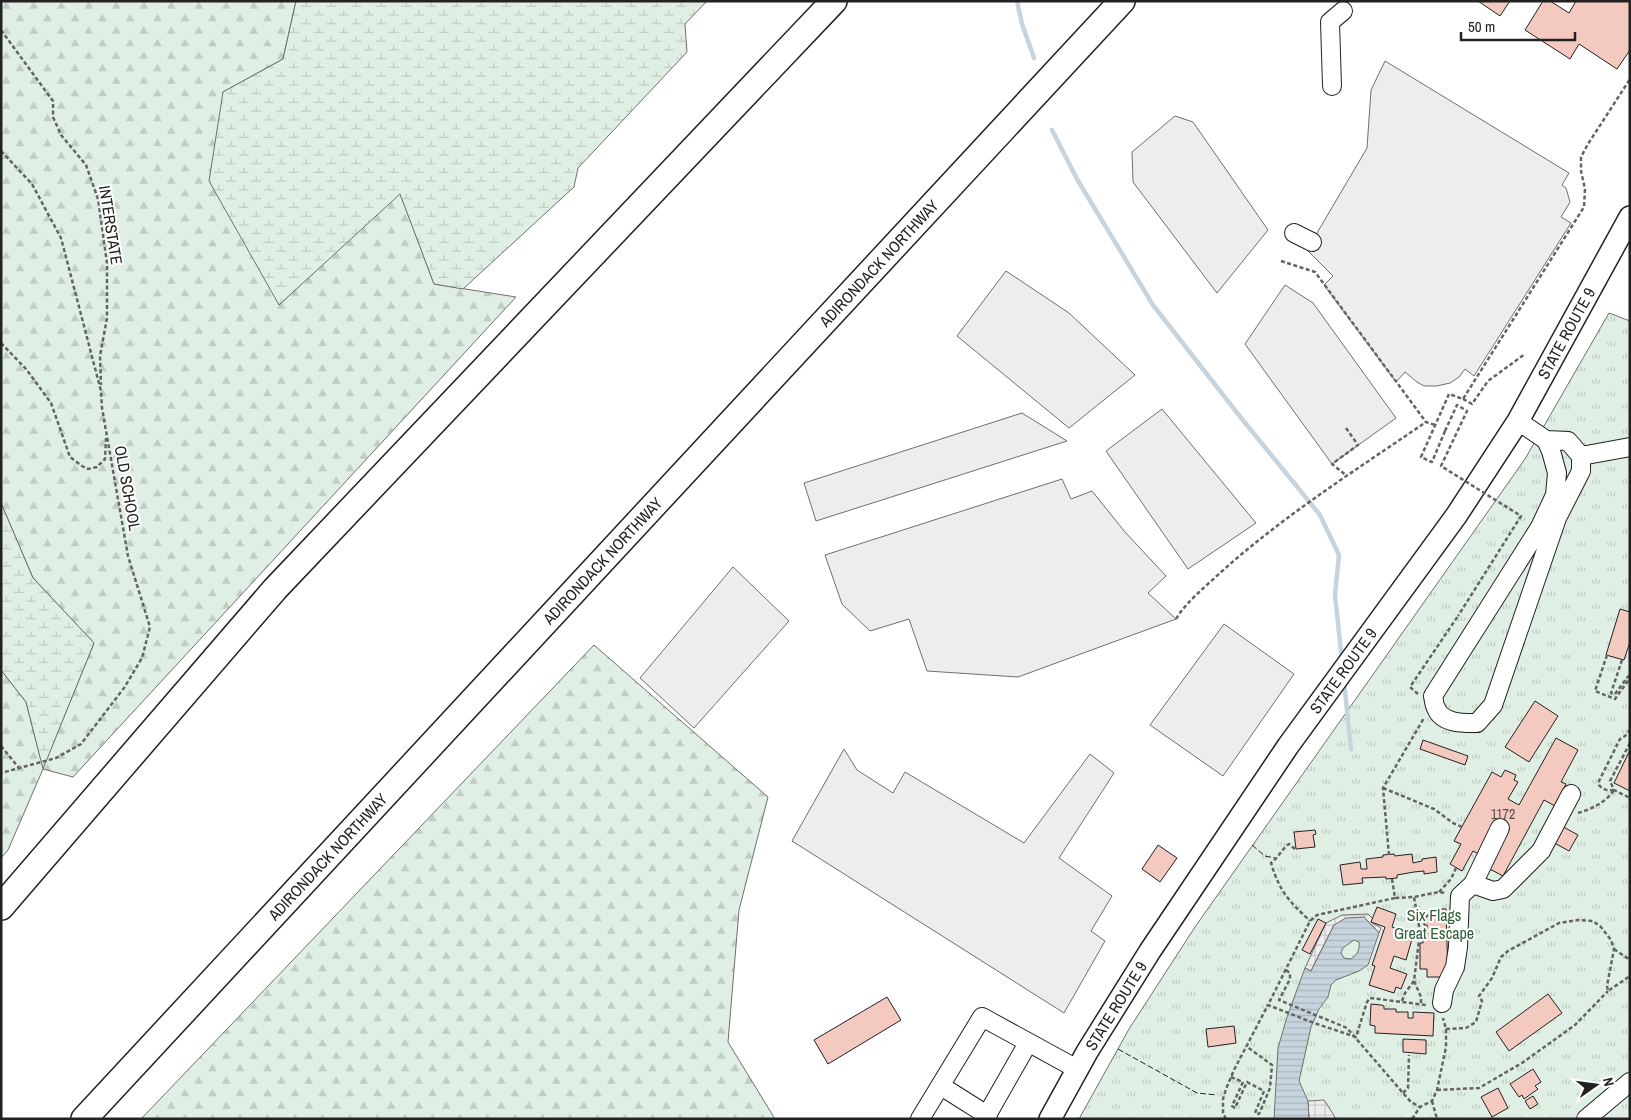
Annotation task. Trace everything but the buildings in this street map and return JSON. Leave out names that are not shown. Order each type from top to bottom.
[{"type":"highway","points":[[1,907],[275,589],[834,1]]},
{"type":"highway","name":"ADIRONDACK NORTHWAY","points":[[84,1119],[1122,1]]},
{"type":"main road","name":"STATE ROUTE 9","points":[[1050,1119],[1077,1069],[1150,951],[1288,746],[1456,516],[1518,421],[1630,217]]},
{"type":"lane","points":[[1332,86],[1330,22],[1343,11]]},
{"type":"lane","points":[[1294,232],[1312,242]]},
{"type":"lane","points":[[1518,421],[1546,440],[1557,473],[1555,495],[1540,527],[1433,696],[1436,709],[1445,718],[1461,723],[1477,722],[1493,705],[1557,518],[1581,471],[1581,456],[1568,441],[1546,440]]},
{"type":"lane","points":[[1581,456],[1630,447]]},
{"type":"lane","points":[[1440,1005],[1444,990],[1455,967],[1458,947],[1449,894],[1473,884],[1493,890],[1503,889],[1541,851],[1571,794]]},
{"type":"lane","points":[[1473,884],[1500,828]]},
{"type":"lane","points":[[920,1119],[982,1017],[1077,1069]]},
{"type":"lane","points":[[941,1086],[987,1117],[1028,1043]]},
{"type":"lane","points":[[1586,1119],[1630,1082]]},
{"type":"path","name":"INTERSTATE","points":[[1,30],[53,101],[53,117],[61,134],[86,165],[98,199],[107,263],[107,318],[100,356],[101,391]]},
{"type":"path","points":[[1462,399],[1584,207],[1585,189],[1581,171],[1581,157],[1630,78]]},
{"type":"path","name":"OLD SCHOOL","points":[[1,151],[32,184],[60,238],[101,391],[128,556],[150,627],[142,658],[124,688],[81,744],[56,758],[1,773]]},
{"type":"path","points":[[1281,260],[1314,272],[1426,422],[1435,425]]},
{"type":"path","points":[[1,343],[26,368],[51,402],[70,457],[82,466],[92,469],[97,467],[105,458],[107,446],[106,427]]},
{"type":"path","points":[[1410,688],[1458,616],[1520,516],[1441,466],[1467,411],[1457,405],[1432,462],[1421,457],[1449,394],[1472,404],[1488,381],[1525,354]]},
{"type":"path","points":[[1176,619],[1183,607],[1237,558],[1297,510],[1426,422]]},
{"type":"path","points":[[1346,428],[1358,445],[1332,464],[1347,476]]},
{"type":"path","points":[[1607,655],[1595,691],[1615,698],[1630,678]]},
{"type":"path","points":[[1622,660],[1611,693],[1615,694],[1630,674]]},
{"type":"path","points":[[1389,855],[1383,788],[1427,714]]},
{"type":"path","points":[[1630,730],[1620,739],[1599,781],[1599,785],[1602,788],[1608,791],[1614,790],[1630,798]]},
{"type":"path","points":[[1614,790],[1610,781],[1630,743]]},
{"type":"path","points":[[1,746],[19,768]]},
{"type":"path","points":[[1383,788],[1434,809],[1453,823],[1462,827]]},
{"type":"path","points":[[1575,815],[1595,807],[1610,796],[1614,790]]},
{"type":"path","points":[[1295,849],[1289,844],[1284,847],[1278,858],[1271,863],[1278,884],[1292,904],[1310,921]]},
{"type":"path","points":[[1226,1119],[1223,1113],[1223,1099],[1231,1077],[1310,921],[1317,914],[1395,898],[1449,894],[1451,879],[1456,868]]},
{"type":"path","points":[[1392,878],[1395,898]]},
{"type":"path","points":[[1402,1001],[1414,980],[1420,932],[1414,896]]},
{"type":"path","points":[[1446,1029],[1466,1028],[1476,1022],[1482,1001],[1479,996],[1492,978],[1501,957],[1559,923],[1578,920],[1593,921],[1601,927],[1611,940],[1614,949],[1607,986],[1608,990]]},
{"type":"path","points":[[1614,949],[1630,960]]},
{"type":"path","points":[[1286,970],[1290,973],[1290,979],[1279,1000],[1347,1028],[1411,1102],[1420,1108]]},
{"type":"path","points":[[1437,1090],[1480,1088],[1522,1063],[1574,1025],[1608,990],[1630,976]]},
{"type":"path","points":[[1414,980],[1421,997],[1421,1004]]},
{"type":"path","points":[[1356,1037],[1370,998],[1440,1005],[1446,1029],[1446,1047],[1437,1090],[1432,1101],[1420,1108],[1412,1119]]},
{"type":"path","points":[[1268,1005],[1356,1037]]},
{"type":"path","points":[[1231,1077],[1243,1082],[1232,1106],[1235,1108],[1247,1082],[1264,1091],[1255,1113],[1259,1114],[1270,1088],[1272,1065],[1246,1046]]},
{"type":"path","points":[[1403,1093],[1408,1088],[1409,1055]]},
{"type":"path","points":[[1432,1101],[1437,1119]]},
{"type":"green space","points":[[1,1],[296,1],[283,59],[223,92],[279,305],[400,193],[434,284],[516,297],[73,777],[43,769],[8,850],[1,858],[1,670],[26,702],[43,768],[94,643],[33,578],[1,503]]},
{"type":"green space","points":[[296,1],[707,1],[685,24],[687,52],[578,168],[574,187],[463,289],[434,284],[400,194],[279,305],[209,181],[223,92],[283,59]]},
{"type":"green space","name":"Six Flags Great Escape","points":[[1609,313],[1630,321],[1630,1119],[1079,1119],[1129,1029],[1195,927],[1525,459]]},
{"type":"green space","points":[[1,503],[33,578],[94,643],[43,769],[26,702],[1,670]]},
{"type":"green space","points":[[594,645],[768,797],[739,910],[728,1042],[775,1119],[141,1119]]},
{"type":"shaded area","points":[[1385,61],[1569,173],[1562,185],[1566,188],[1570,202],[1561,217],[1571,223],[1474,376],[1465,369],[1459,377],[1450,383],[1437,386],[1424,386],[1405,372],[1396,382],[1324,285],[1333,276],[1307,250],[1367,148],[1371,90]]},
{"type":"shaded area","points":[[1175,116],[1193,122],[1268,230],[1217,293],[1133,182],[1132,152]]},
{"type":"shaded area","points":[[1006,271],[1069,313],[1135,375],[1069,428],[957,336]]},
{"type":"shaded area","points":[[1285,285],[1313,303],[1396,418],[1332,464],[1245,344]]},
{"type":"shaded area","points":[[1162,409],[1256,523],[1188,569],[1106,451]]},
{"type":"shaded area","points":[[1022,413],[1067,441],[816,521],[804,483]]},
{"type":"shaded area","points":[[1062,479],[1071,499],[1092,491],[1125,532],[1166,576],[1148,593],[1176,619],[1018,677],[927,671],[909,619],[870,631],[842,604],[825,555]]},
{"type":"shaded area","points":[[733,567],[789,621],[694,728],[640,678]]},
{"type":"shaded area","points":[[1224,624],[1294,674],[1223,776],[1150,725]]},
{"type":"shaded area","points":[[844,749],[857,770],[893,793],[905,772],[1024,843],[1090,754],[1114,773],[1059,858],[1112,896],[1091,931],[1105,941],[1064,1013],[792,841]]},
{"type":"shaded area","points":[[1368,914],[1373,919],[1371,922],[1381,928],[1379,933],[1364,917],[1334,925],[1311,971],[1305,968],[1326,923],[1342,915]]},
{"type":"shaded area","points":[[1364,917],[1379,933],[1368,965],[1359,971],[1336,980],[1331,985],[1328,997],[1319,1009],[1311,1027],[1299,1081],[1308,1101],[1309,1119],[1274,1119],[1278,1048],[1287,1017],[1305,968],[1311,971],[1334,925],[1346,918]],"holes":[[[1354,940],[1359,942],[1355,956],[1351,959],[1344,958],[1341,953],[1343,948]]]},
{"type":"shaded area","points":[[1324,1100],[1335,1117],[1334,1119],[1309,1119],[1308,1101]]},
{"type":"waterway","points":[[1017,1],[1022,24],[1034,58]]},
{"type":"waterway","points":[[1052,130],[1077,179],[1153,305],[1320,515],[1339,555],[1335,595],[1342,661]]},
{"type":"waterway","points":[[1344,681],[1351,749]]},
{"type":"fence","points":[[1252,845],[1265,856],[1275,858]]},
{"type":"fence","points":[[1118,1049],[1197,1093],[1217,1095]]}]
